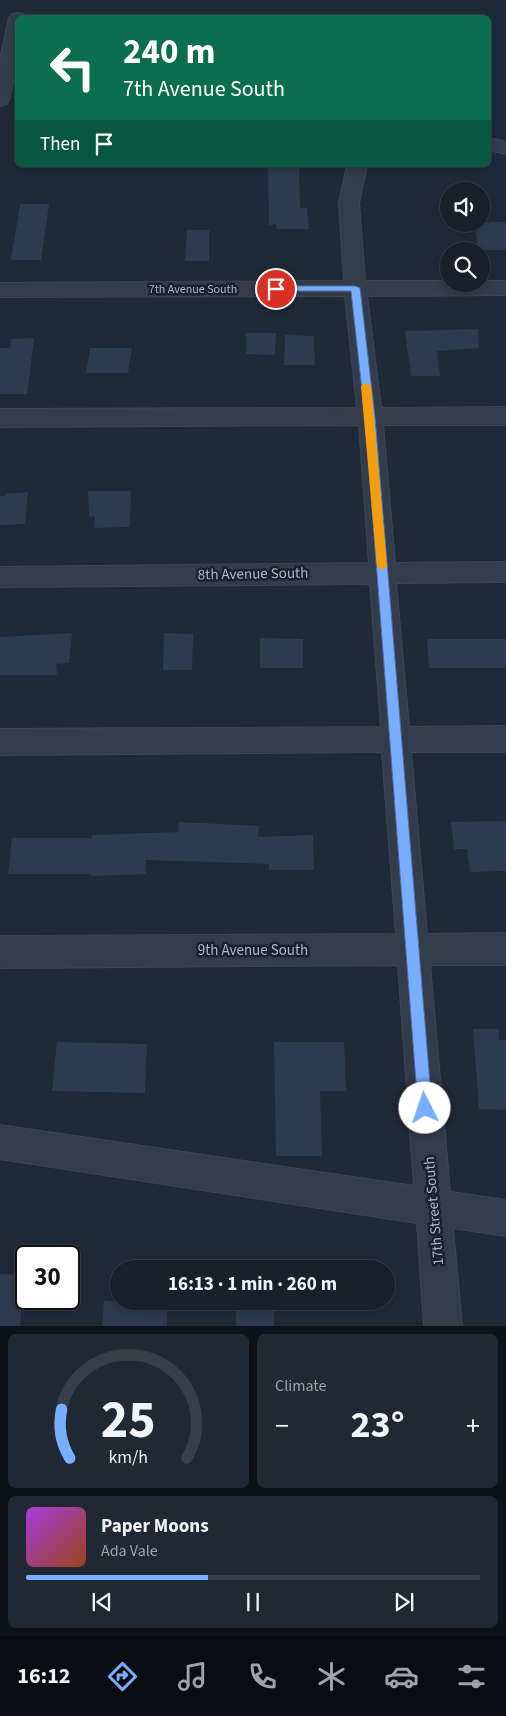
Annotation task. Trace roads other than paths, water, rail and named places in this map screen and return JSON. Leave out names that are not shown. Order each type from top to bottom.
[{"type":"street","points":[[18,15],[21,0]]},
{"type":"street","points":[[1,89],[15,31]]},
{"type":"street","points":[[492,134],[506,148]]},
{"type":"street","name":"17th Street South","points":[[357,167],[349,203],[355,288],[370,417],[443,1326]]},
{"type":"street","name":"7th Avenue South","points":[[0,290],[506,288]]},
{"type":"street","points":[[0,418],[506,416]]},
{"type":"street","name":"8th Avenue South","points":[[0,576],[506,572]]},
{"type":"street","points":[[0,742],[506,739]]},
{"type":"street","name":"9th Avenue South","points":[[0,952],[506,949]]},
{"type":"street","points":[[0,1142],[506,1218]]}]
